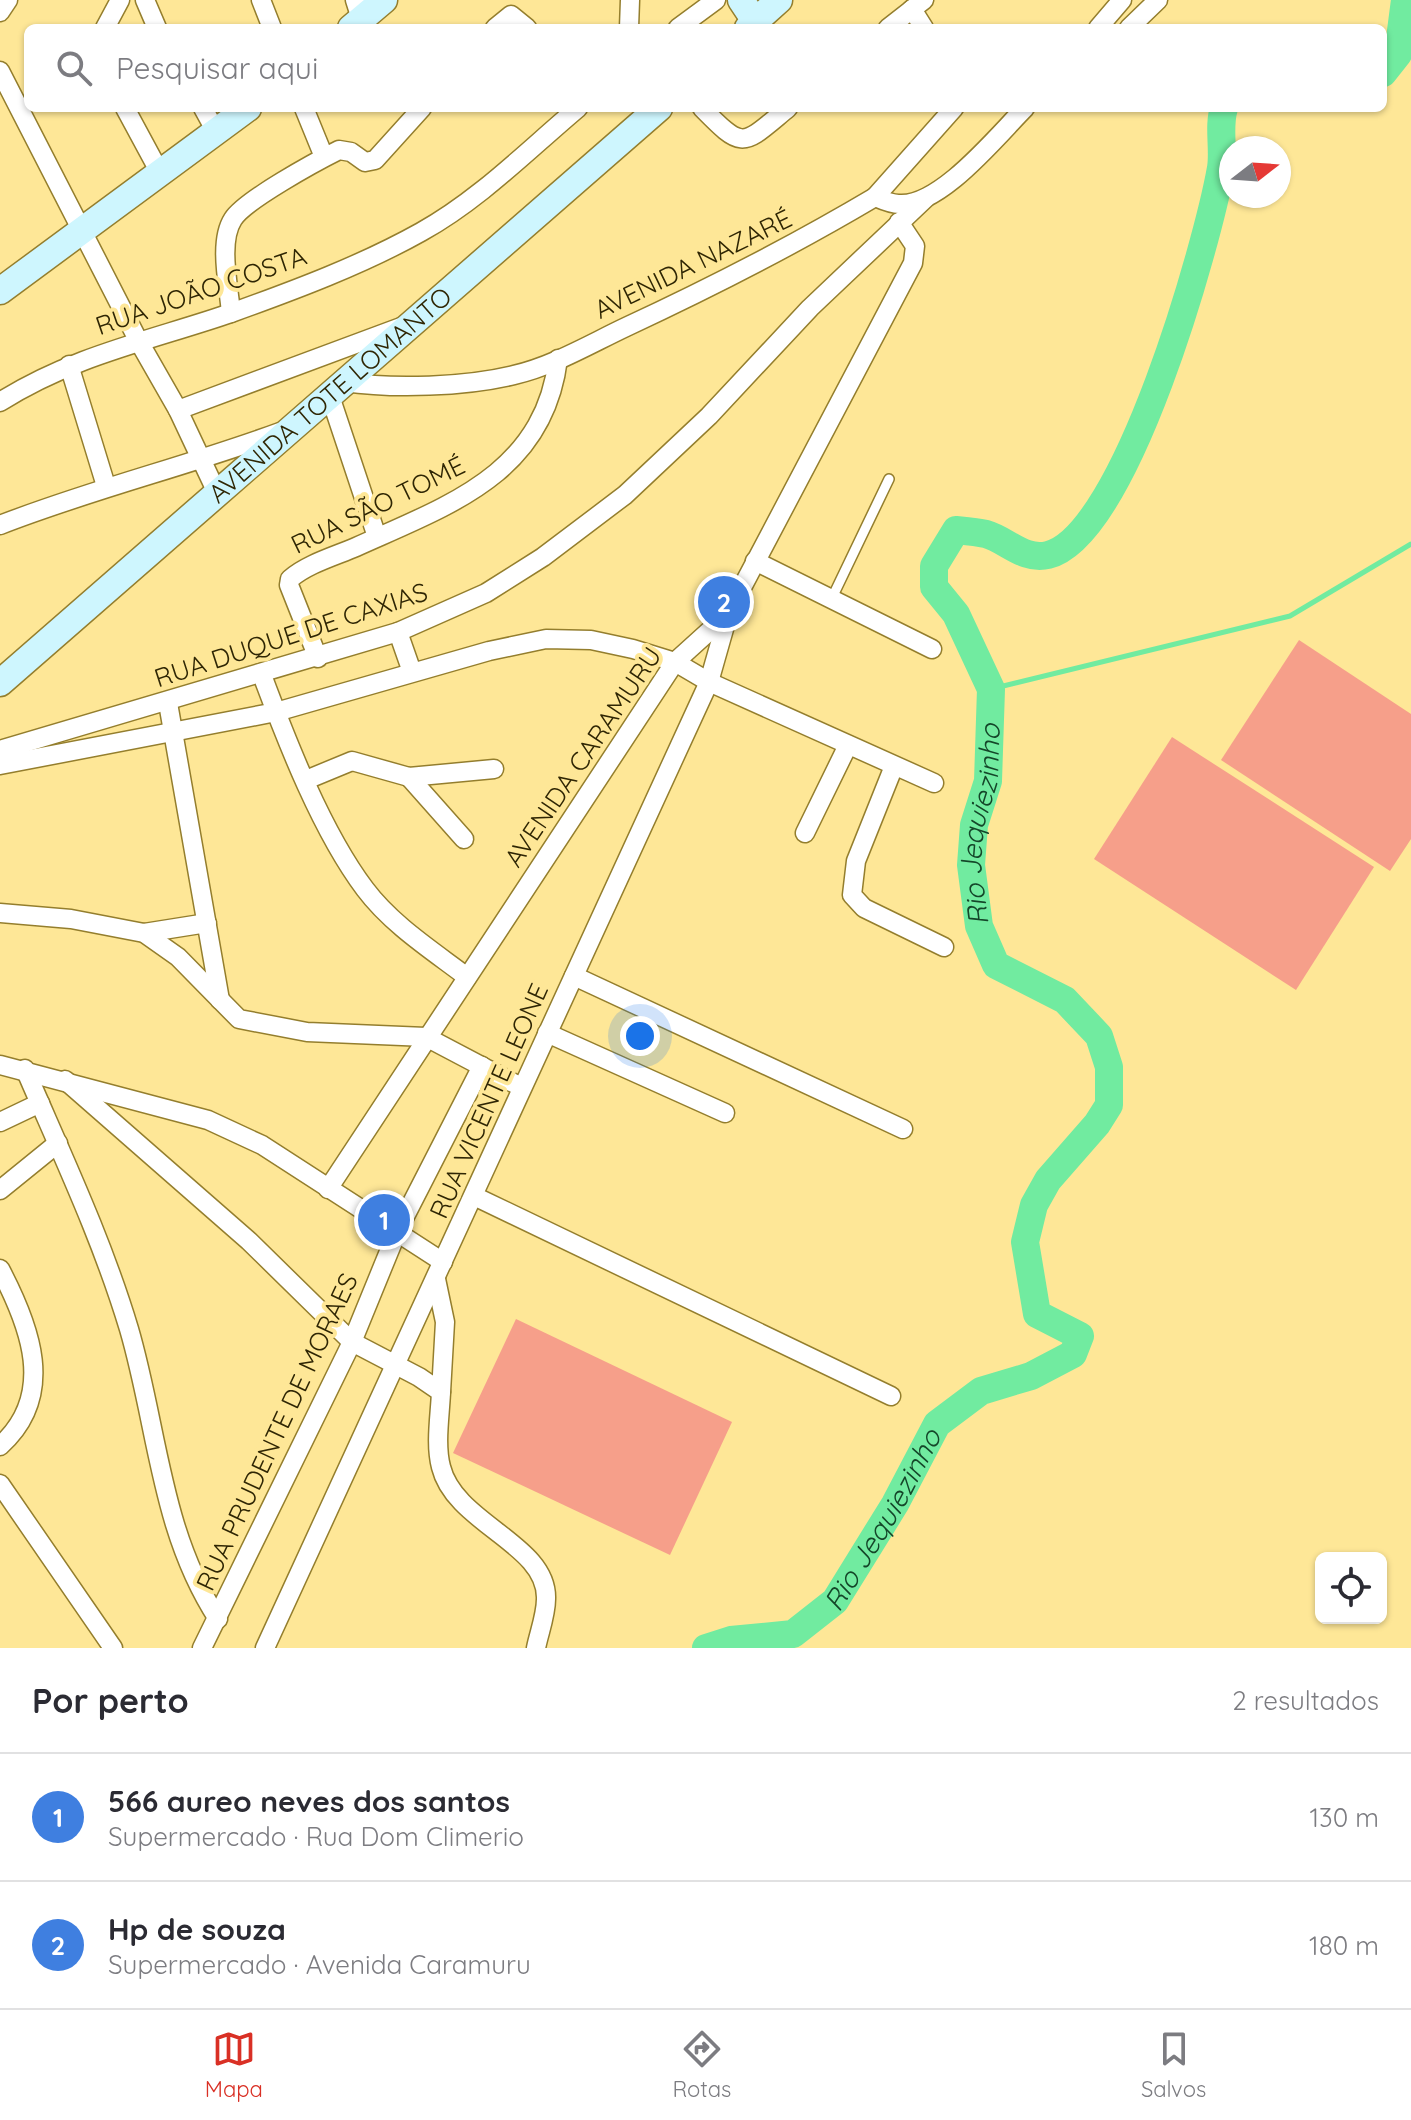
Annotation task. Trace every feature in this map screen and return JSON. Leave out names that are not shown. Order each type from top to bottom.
[{"type":"main road","points":[[356,16],[384,0]]},
{"type":"main road","points":[[748,16],[779,0]]},
{"type":"main road","points":[[0,291],[159,171],[209,119],[234,112]]},
{"type":"main road","name":"AVENIDA TOTE LOMANTO","points":[[0,683],[654,112]]},
{"type":"street","points":[[0,12],[8,0]]},
{"type":"street","points":[[107,24],[120,0]]},
{"type":"street","points":[[145,0],[155,24]]},
{"type":"street","points":[[261,0],[270,24]]},
{"type":"street","points":[[629,24],[630,0]]},
{"type":"street","points":[[683,24],[716,0]]},
{"type":"street","points":[[1101,24],[1122,0]]},
{"type":"street","points":[[1133,24],[1158,0]]},
{"type":"street","points":[[893,24],[918,5]]},
{"type":"street","points":[[500,24],[511,15],[522,24]]},
{"type":"street","points":[[0,71],[138,340],[178,410],[218,495]]},
{"type":"street","points":[[127,112],[159,171]]},
{"type":"street","points":[[306,112],[324,157]]},
{"type":"street","points":[[231,313],[227,240],[232,219],[246,206],[324,157],[346,150],[365,162],[375,160],[418,112]]},
{"type":"street","name":"RUA JOÃO COSTA","points":[[0,402],[69,365],[138,340],[231,313],[422,232],[461,205],[573,112]]},
{"type":"street","points":[[706,112],[732,139],[740,140],[763,129],[783,112]]},
{"type":"street","name":"AVENIDA NAZARÉ","points":[[337,389],[482,380],[516,375],[558,359],[779,253],[875,197],[950,112]]},
{"type":"street","points":[[875,197],[899,205],[926,198],[959,173],[1021,112]]},
{"type":"street","name":"RUA DUQUE DE CAXIAS","points":[[3,757],[398,632],[486,593],[543,557],[625,495],[709,416],[810,308],[926,198]]},
{"type":"street","name":"AVENIDA CARAMURU","points":[[328,1189],[675,662],[728,614],[913,263],[915,246],[899,222]]},
{"type":"street","points":[[178,410],[415,322]]},
{"type":"street","name":"RUA SÃO TOMÉ","points":[[318,658],[289,585],[290,579],[434,511],[497,473],[519,453],[550,403],[558,359]]},
{"type":"street","points":[[69,365],[106,486]]},
{"type":"street","points":[[337,389],[377,537]]},
{"type":"street","points":[[0,525],[106,486],[203,460],[298,426]]},
{"type":"street","points":[[755,561],[932,649]]},
{"type":"street","name":"RUA VICENTE LEONE","points":[[265,1648],[476,1197],[521,1087],[709,682],[728,614]]},
{"type":"street","points":[[398,632],[412,672]]},
{"type":"street","name":"RUA DUQUE DE CAXIAS","points":[[3,757],[276,712],[412,672],[546,639],[591,640],[675,662],[709,682],[934,783]]},
{"type":"street","points":[[262,675],[306,780],[365,889],[385,911],[467,977]]},
{"type":"street","points":[[168,703],[221,1003]]},
{"type":"street","points":[[805,833],[848,745]]},
{"type":"street","points":[[306,780],[352,761],[409,777],[494,769]]},
{"type":"street","points":[[894,766],[856,861],[852,895],[864,908],[944,947]]},
{"type":"street","points":[[409,777],[464,839]]},
{"type":"street","points":[[0,913],[71,919],[144,933],[207,923]]},
{"type":"street","points":[[144,933],[178,957],[239,1019],[283,1028],[426,1037],[521,1087]]},
{"type":"street","points":[[574,976],[903,1129]]},
{"type":"street","points":[[547,1033],[725,1113]]},
{"type":"street","points":[[0,1065],[25,1069],[208,1120],[262,1145],[397,1232],[440,1271],[445,1322],[441,1468],[458,1499],[535,1563],[544,1582],[546,1600],[536,1648]]},
{"type":"street","name":"RUA PRUDENTE DE MORAES","points":[[202,1648],[352,1342],[397,1232],[482,1066]]},
{"type":"street","points":[[25,1069],[96,1232],[129,1329],[166,1503],[185,1558],[218,1619]]},
{"type":"street","points":[[65,1080],[249,1241],[352,1342],[441,1392]]},
{"type":"street","points":[[0,1122],[40,1103]]},
{"type":"street","points":[[0,1190],[58,1143]]},
{"type":"street","points":[[476,1197],[891,1396]]},
{"type":"street","points":[[0,1269],[25,1316],[33,1376],[25,1414],[12,1435],[0,1446]]},
{"type":"street","points":[[1,1489],[113,1648]]},
{"type":"lane","points":[[831,600],[889,479]]},
{"type":"shaded area","points":[[1299,640],[1411,714],[1411,839],[1390,871],[1221,760]]},
{"type":"shaded area","points":[[1172,737],[1374,867],[1296,990],[1094,859]]},
{"type":"shaded area","points":[[516,1319],[732,1422],[670,1555],[453,1453]]},
{"type":"waterway","name":"Rio Jequiezinho","points":[[1387,68],[1398,54],[1405,0]]},
{"type":"waterway","name":"Rio Jequiezinho","points":[[706,1648],[731,1640],[793,1634],[835,1601],[895,1504],[937,1424],[981,1391],[1031,1376],[1073,1354],[1080,1336],[1037,1314],[1025,1242],[1034,1205],[1048,1180],[1097,1124],[1109,1105],[1109,1067],[1099,1036],[1065,1000],[996,965],[979,926],[971,865],[974,825],[988,781],[991,689],[956,614],[934,587],[934,566],[956,530],[986,534],[1023,553],[1048,555],[1077,536],[1106,497],[1134,444],[1181,318],[1221,168],[1223,112]]},
{"type":"waterway","points":[[991,689],[1290,616],[1411,544]]},
{"type":"place","name":"Hp de souza","points":[[724,602]]},
{"type":"place","name":"566 aureo neves dos santos","points":[[384,1220]]}]
